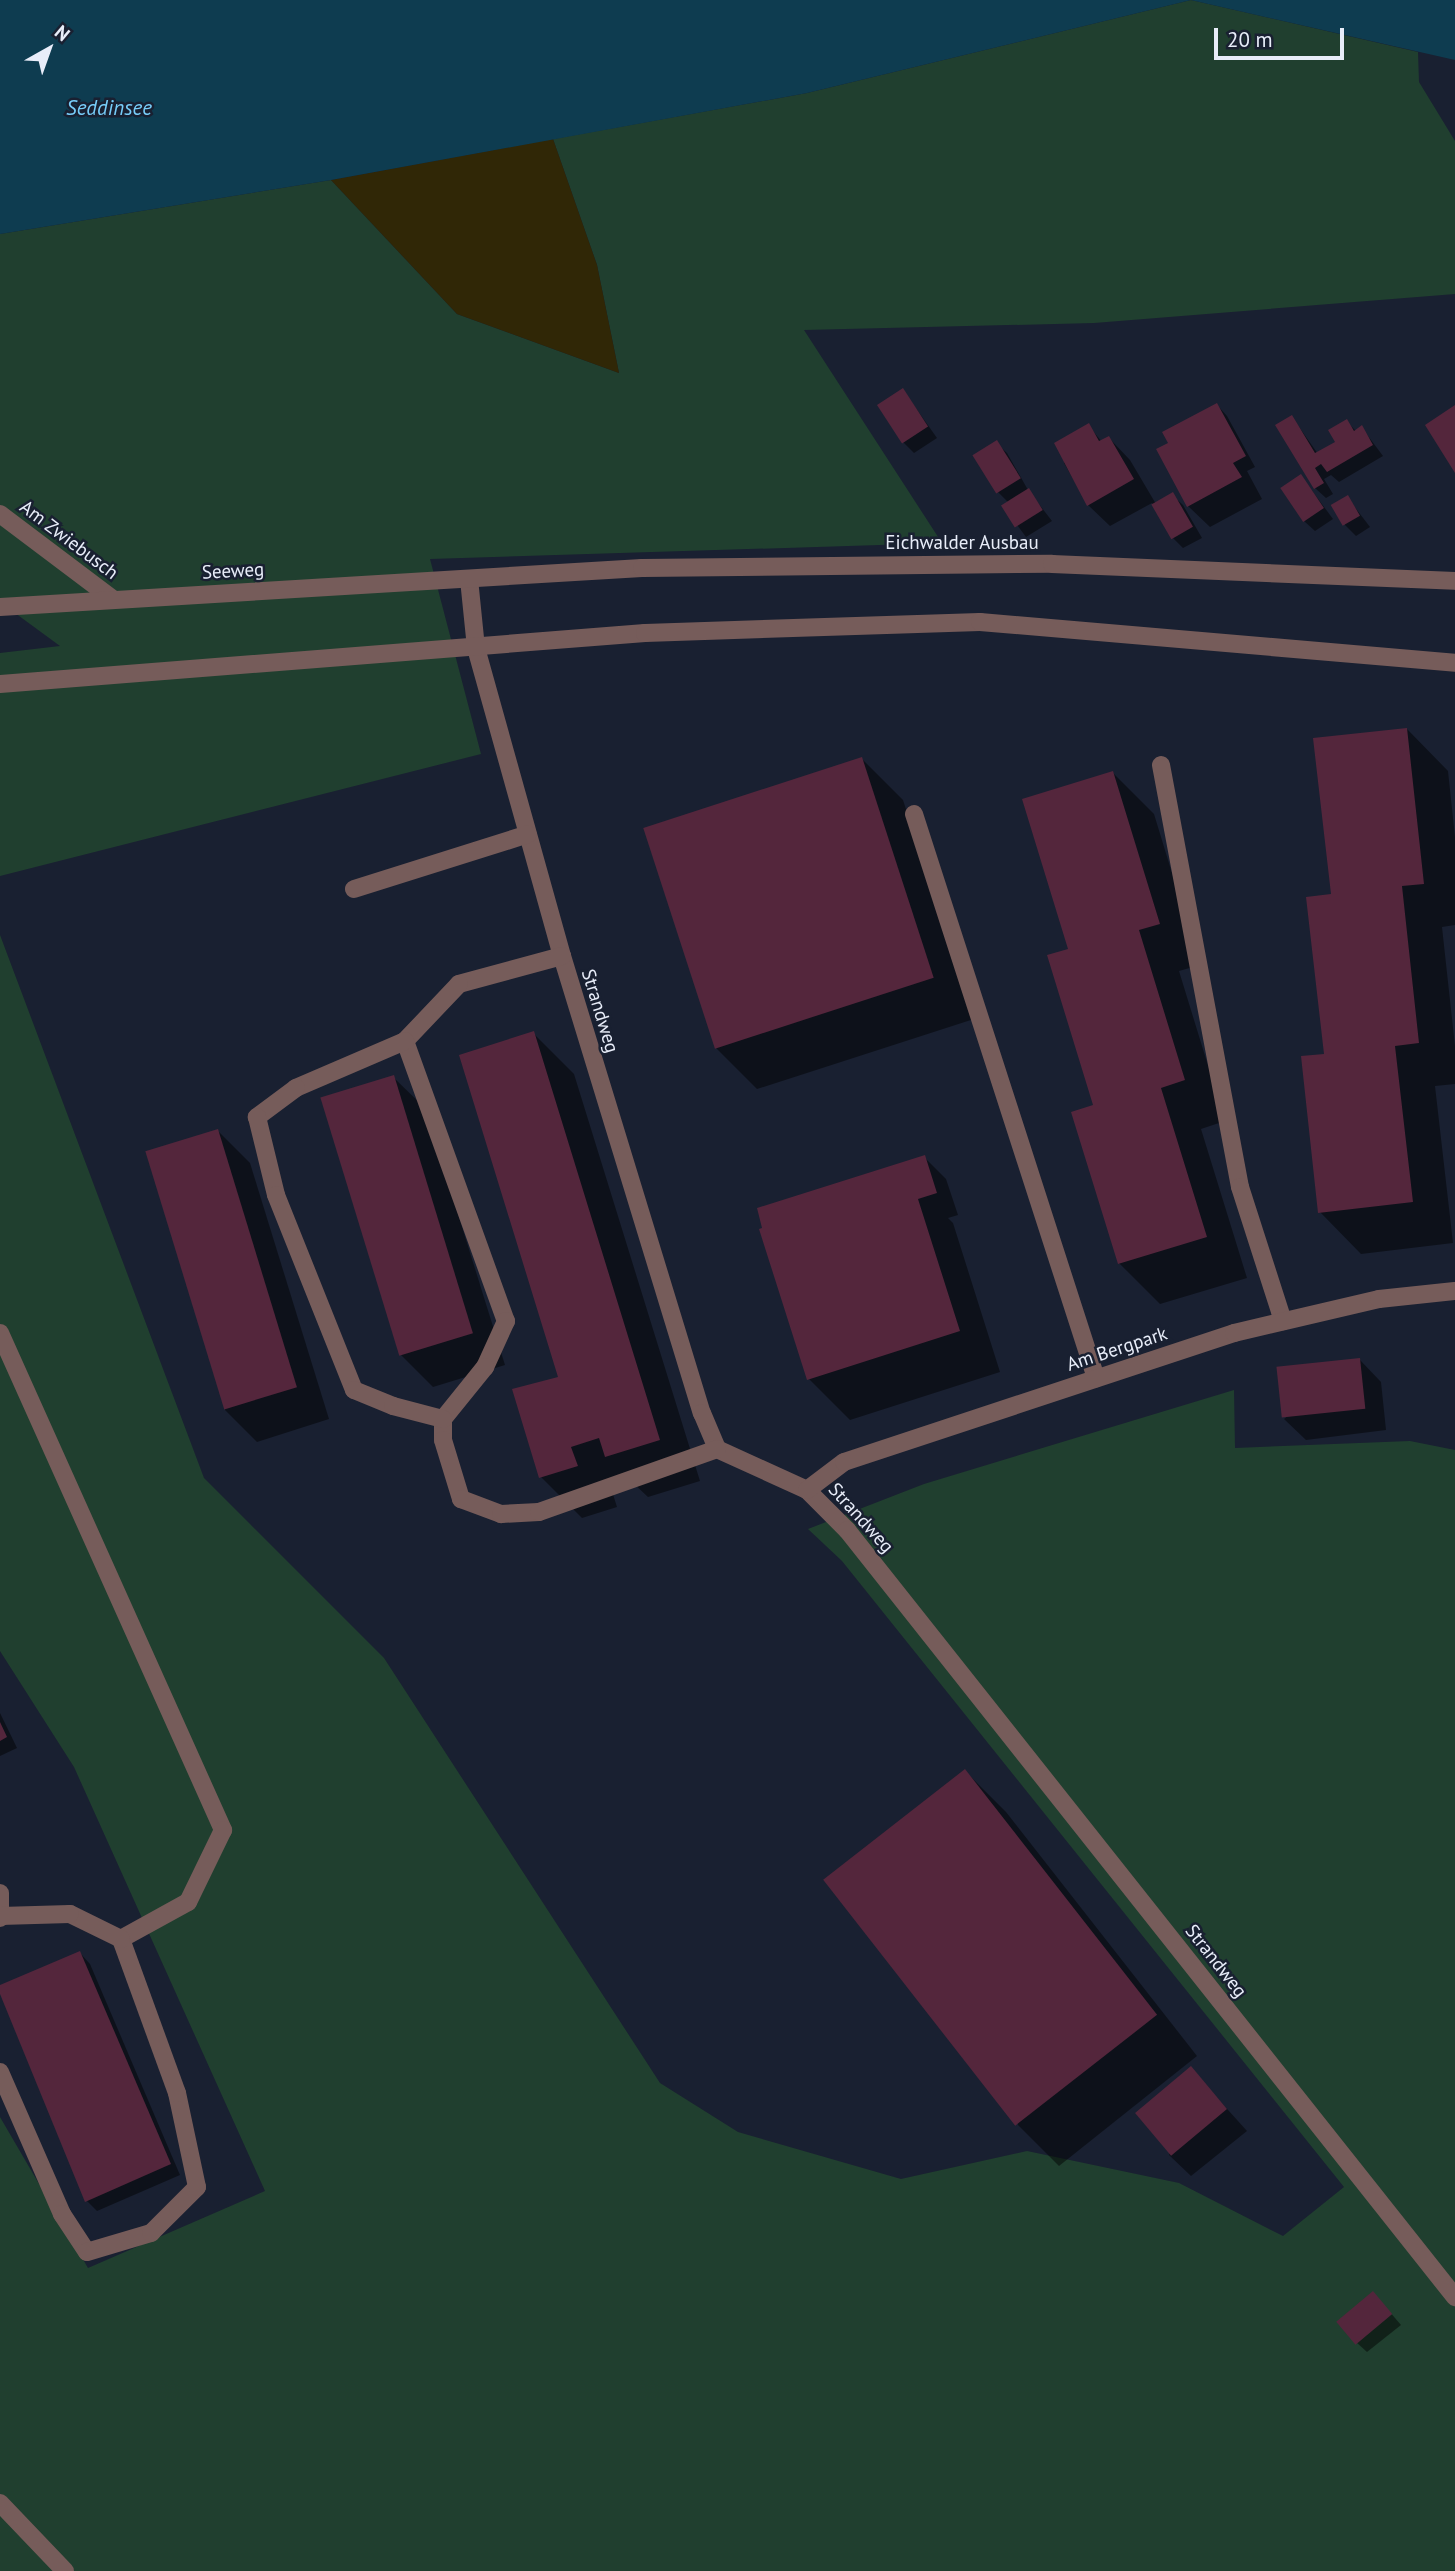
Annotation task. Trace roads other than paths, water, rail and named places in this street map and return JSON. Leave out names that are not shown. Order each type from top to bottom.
[{"type":"street","name":"Am Zwiebusch","points":[[0,514],[113,599]]},
{"type":"street","name":"Eichwalder Ausbau","points":[[470,579],[642,568],[1010,564],[1455,582]]},
{"type":"street","name":"Seeweg","points":[[0,607],[470,579]]},
{"type":"street","name":"Strandweg","points":[[470,579],[477,648],[562,956],[702,1413],[717,1449],[807,1490],[847,1530],[1455,2297]]},
{"type":"street","points":[[0,684],[645,633],[980,622],[1455,663]]},
{"type":"street","points":[[1161,765],[1240,1187],[1283,1321]]},
{"type":"street","points":[[914,814],[1096,1378]]},
{"type":"street","points":[[354,889],[528,834]]},
{"type":"street","points":[[443,1419],[393,1406],[354,1390],[276,1195],[257,1117],[296,1088],[405,1041],[459,984],[562,956]]},
{"type":"street","points":[[405,1041],[506,1321],[485,1367],[443,1419],[443,1440],[461,1499],[500,1514],[539,1512],[717,1449]]},
{"type":"street","name":"Am Bergpark","points":[[807,1490],[844,1462],[1096,1378],[1283,1321],[1379,1299],[1455,1291]]},
{"type":"street","points":[[0,1333],[222,1830],[188,1902],[121,1939]]},
{"type":"street","points":[[0,1894],[0,1917],[70,1914],[121,1939],[177,2093],[197,2187],[151,2233],[87,2252],[62,2214],[0,2072]]},
{"type":"street","points":[[0,2502],[65,2571]]},
{"type":"water","name":"Seddinsee","points":[[0,0],[1191,0],[807,93],[331,180],[0,234]]},
{"type":"water","points":[[1191,0],[1455,0],[1455,60]]}]
